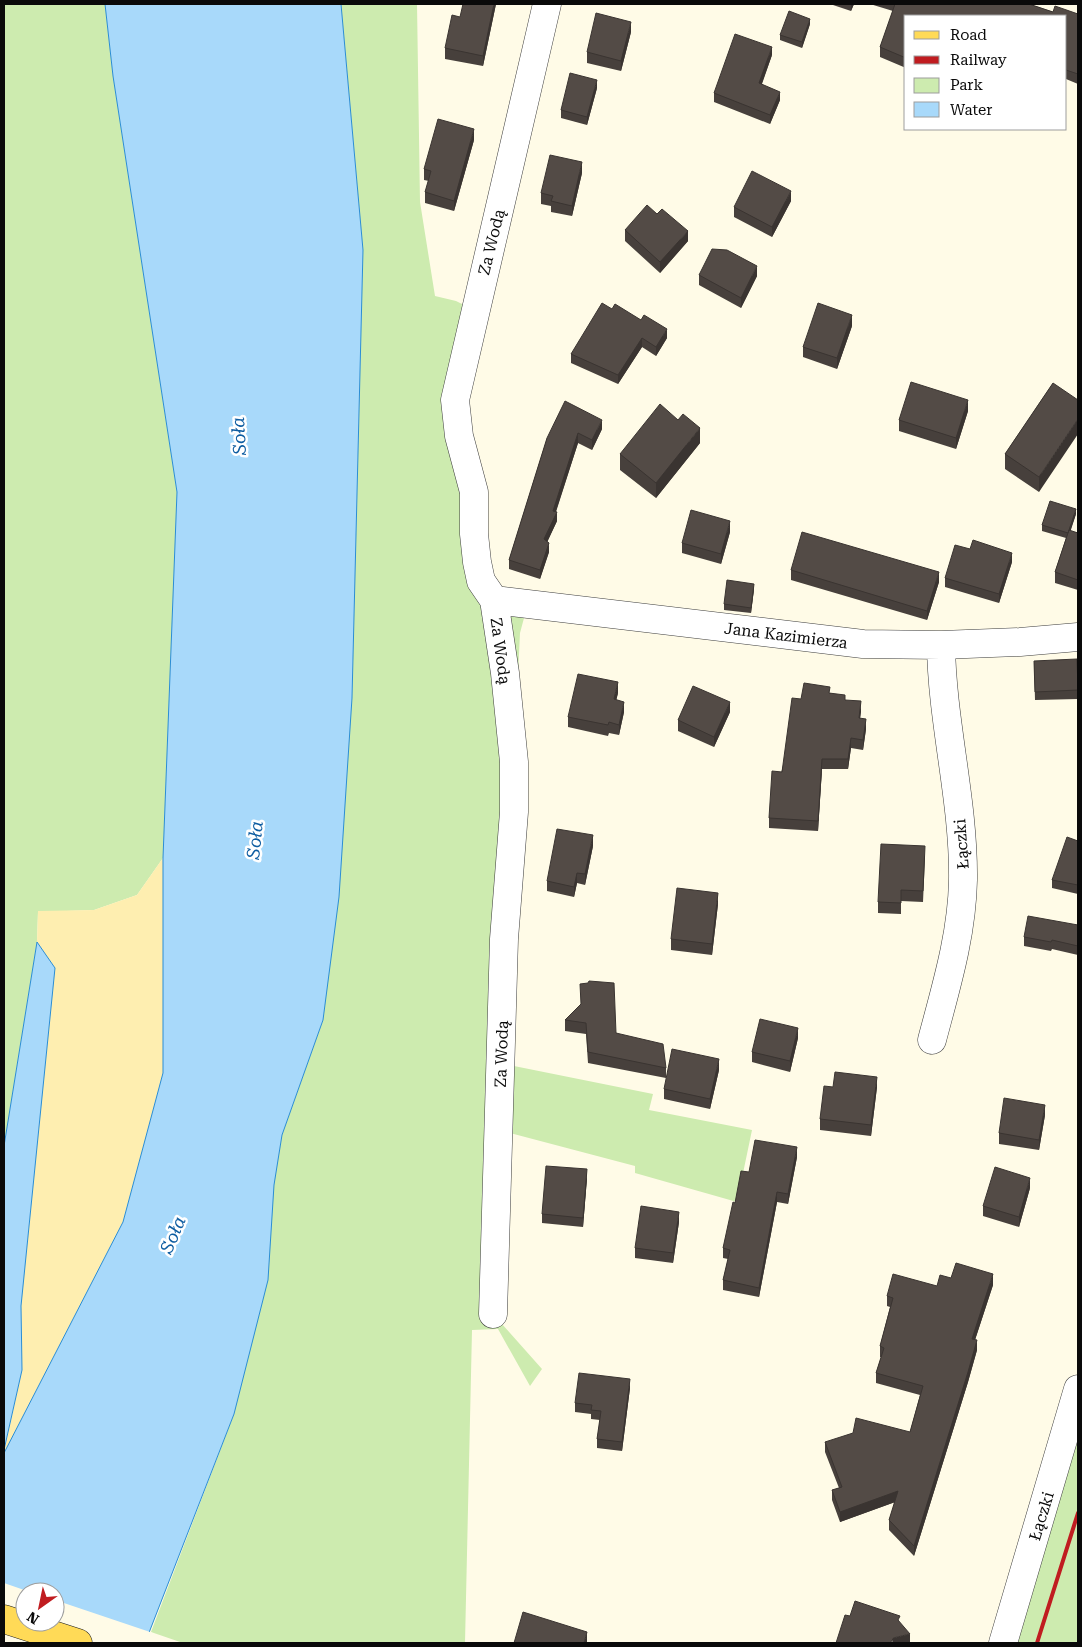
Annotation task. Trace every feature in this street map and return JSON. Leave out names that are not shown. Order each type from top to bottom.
[{"type":"main road","points":[[4,1618],[78,1643]]},
{"type":"street","name":"Za Wodą","points":[[493,1314],[504,948],[514,812],[514,762],[505,672],[494,600],[481,581],[477,562],[474,534],[474,492],[459,436],[455,400],[547,4]]},
{"type":"street","name":"Jana Kazimierza","points":[[494,600],[863,644],[941,645],[1020,642],[1078,637]]},
{"type":"street","name":"Łączki","points":[[932,1040],[953,962],[960,924],[963,879],[955,771],[941,664],[941,645]]},
{"type":"street","name":"Łączki","points":[[1003,1643],[1078,1389]]},
{"type":"green space","points":[[4,4],[105,4],[113,76],[177,492],[163,858],[137,895],[94,910],[38,912],[37,942],[4,1146]]},
{"type":"green space","points":[[341,4],[417,4],[420,202],[435,296],[456,301],[474,310],[455,400],[494,600],[524,618],[520,633],[514,762],[509,1065],[653,1094],[649,1110],[752,1130],[737,1202],[635,1173],[635,1166],[510,1133],[493,1314],[542,1369],[530,1386],[498,1329],[472,1330],[465,1643],[183,1643],[151,1632],[234,1414],[282,1135],[323,1020],[352,698],[363,250]]},
{"type":"green space","points":[[1078,1389],[1078,1643],[1003,1643]]},
{"type":"sand","points":[[163,858],[163,1073],[123,1222],[4,1453],[22,1370],[21,1306],[55,968],[37,942],[38,911],[94,910],[137,895]]},
{"type":"water","name":"Soła","points":[[105,4],[341,4],[363,250],[352,698],[339,897],[323,1020],[282,1135],[274,1185],[268,1280],[234,1414],[145,1643],[4,1643],[4,1453],[123,1222],[163,1073],[163,858],[177,492],[113,76]]},
{"type":"water","points":[[37,942],[55,968],[21,1306],[22,1370],[4,1450],[4,1146]]},
{"type":"pier","points":[[4,1583],[15,1587],[15,1632],[65,1632],[65,1603],[153,1633],[148,1643],[4,1643]]},
{"type":"building","points":[[463,4],[494,4],[483,56],[445,48],[452,15],[460,17]]},
{"type":"building","points":[[895,4],[1029,4],[1053,12],[1055,6],[1078,14],[1078,74],[1067,70],[1067,15],[904,15],[904,57],[880,47]]},
{"type":"building","points":[[789,11],[810,19],[802,42],[780,35]]},
{"type":"building","points":[[596,13],[631,22],[621,61],[587,52]]},
{"type":"building","points":[[735,34],[772,47],[759,83],[780,92],[770,115],[714,93]]},
{"type":"building","points":[[570,73],[597,80],[587,117],[561,110]]},
{"type":"building","points":[[438,119],[474,129],[454,201],[425,192],[431,171],[424,169]]},
{"type":"building","points":[[550,155],[582,162],[572,206],[551,201],[553,196],[541,193]]},
{"type":"building","points":[[752,171],[791,191],[772,227],[734,207]]},
{"type":"building","points":[[647,205],[657,214],[662,209],[688,231],[660,262],[625,230]]},
{"type":"building","points":[[712,249],[727,250],[757,266],[741,298],[699,275]]},
{"type":"building","points":[[602,303],[612,309],[615,304],[641,320],[644,315],[667,329],[656,347],[642,338],[618,375],[571,354]]},
{"type":"building","points":[[818,303],[852,315],[837,358],[803,347]]},
{"type":"building","points":[[911,382],[968,400],[956,438],[899,420]]},
{"type":"building","points":[[1053,383],[1078,400],[1078,419],[1039,477],[1005,454]]},
{"type":"building","points":[[565,401],[602,420],[592,440],[578,433],[553,511],[557,512],[544,539],[549,543],[540,570],[509,560],[547,438]]},
{"type":"building","points":[[660,404],[678,420],[683,414],[700,428],[656,483],[620,454]]},
{"type":"building","points":[[1050,501],[1076,509],[1068,533],[1042,525]]},
{"type":"building","points":[[691,510],[730,521],[721,554],[682,543]]},
{"type":"building","points":[[1069,530],[1078,533],[1078,580],[1055,572]]},
{"type":"building","points":[[802,532],[939,572],[927,611],[791,570]]},
{"type":"building","points":[[973,540],[1012,553],[999,594],[945,578],[955,545],[970,549]]},
{"type":"building","points":[[727,580],[754,584],[751,608],[724,604]]},
{"type":"building","points":[[1077,659],[1078,690],[1035,692],[1034,661]]},
{"type":"building","points":[[578,674],[618,682],[614,699],[624,702],[619,725],[609,722],[608,725],[568,717]]},
{"type":"building","points":[[804,683],[830,687],[829,693],[845,695],[845,700],[861,701],[859,718],[866,719],[863,740],[851,738],[848,759],[822,759],[818,821],[769,818],[772,771],[782,772],[792,698],[801,699]]},
{"type":"building","points":[[693,686],[730,702],[714,737],[678,720]]},
{"type":"building","points":[[557,829],[593,835],[585,874],[577,873],[574,887],[547,881]]},
{"type":"building","points":[[1067,837],[1078,841],[1078,885],[1052,880]]},
{"type":"building","points":[[881,844],[925,846],[923,891],[901,890],[901,903],[878,902]]},
{"type":"building","points":[[677,888],[718,893],[712,944],[671,939]]},
{"type":"building","points":[[1028,916],[1078,925],[1078,946],[1052,940],[1051,942],[1024,937]]},
{"type":"building","points":[[589,981],[614,983],[616,1033],[663,1044],[666,1068],[588,1052],[586,1023],[565,1020],[581,1004],[580,984],[588,983]]},
{"type":"building","points":[[760,1019],[798,1028],[790,1061],[752,1052]]},
{"type":"building","points":[[672,1049],[719,1059],[710,1099],[664,1089]]},
{"type":"building","points":[[835,1072],[877,1077],[871,1125],[820,1119],[824,1086],[833,1087]]},
{"type":"building","points":[[1004,1098],[1045,1105],[1039,1140],[999,1133]]},
{"type":"building","points":[[755,1140],[797,1147],[788,1194],[777,1192],[759,1288],[723,1280],[730,1250],[723,1248],[733,1202],[735,1203],[741,1171],[749,1172]]},
{"type":"building","points":[[546,1166],[587,1169],[583,1218],[542,1214]]},
{"type":"building","points":[[995,1167],[1030,1178],[1019,1217],[983,1206]]},
{"type":"building","points":[[641,1206],[679,1212],[673,1253],[635,1248]]},
{"type":"building","points":[[956,1263],[993,1274],[972,1339],[977,1340],[968,1372],[914,1546],[889,1520],[898,1491],[840,1512],[832,1490],[842,1487],[825,1442],[853,1433],[856,1418],[910,1432],[923,1386],[876,1373],[884,1348],[880,1346],[893,1298],[887,1296],[893,1274],[937,1286],[940,1275],[951,1278]]},
{"type":"building","points":[[579,1373],[630,1379],[622,1442],[597,1439],[601,1411],[591,1410],[592,1405],[575,1403]]},
{"type":"building","points":[[855,1601],[900,1616],[898,1620],[910,1634],[893,1638],[889,1643],[836,1643],[845,1615],[850,1616]]},
{"type":"building","points":[[523,1612],[587,1632],[584,1643],[514,1643]]},
{"type":"railway","points":[[1037,1643],[1078,1513]]}]
